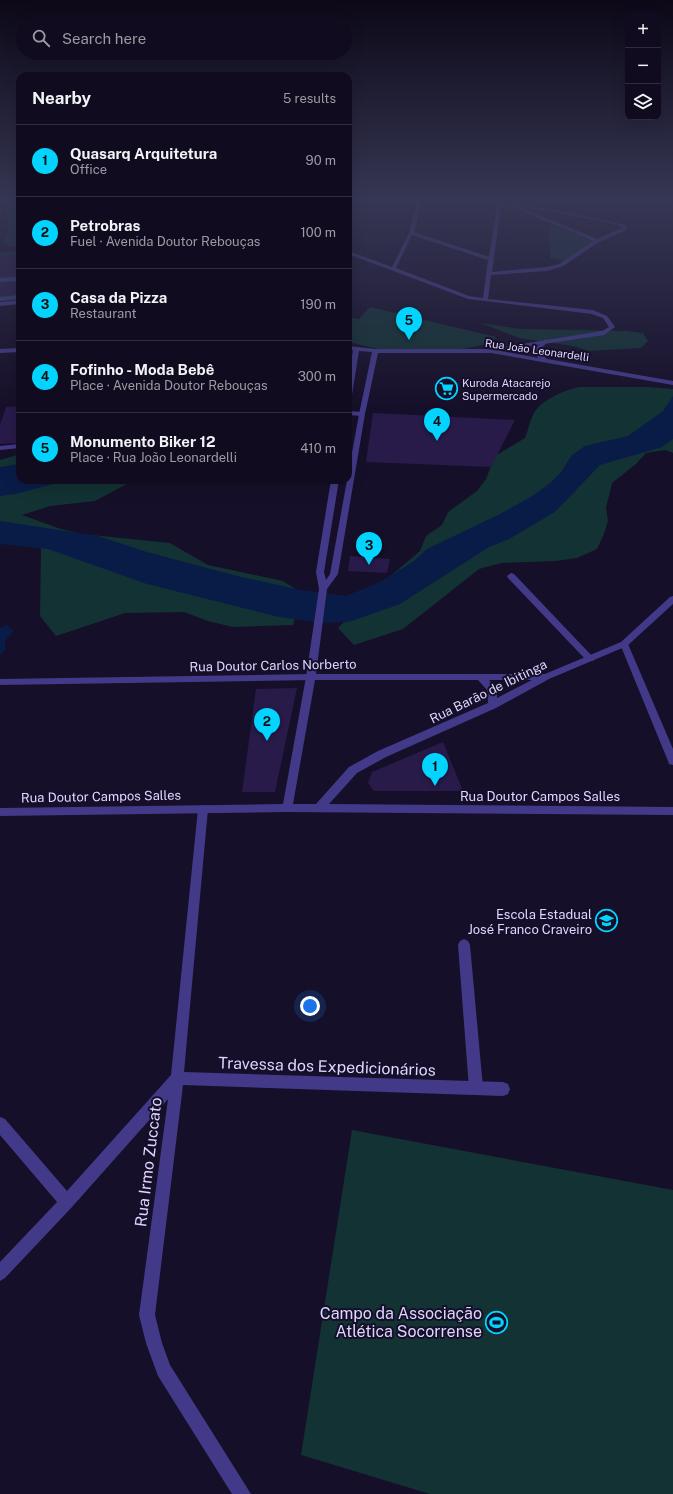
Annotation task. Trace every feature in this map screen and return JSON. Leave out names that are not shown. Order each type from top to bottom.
[{"type":"street","points":[[393,269],[450,291],[485,300],[594,312],[605,316],[612,327],[604,333],[546,341],[491,351]]},
{"type":"street","points":[[485,300],[489,269]]},
{"type":"street","points":[[488,274],[548,269]]},
{"type":"street","points":[[0,280],[16,279]]},
{"type":"street","points":[[0,299],[16,297]]},
{"type":"street","points":[[0,304],[16,302]]},
{"type":"street","points":[[544,360],[539,355],[537,349],[546,341]]},
{"type":"street","name":"Rua João Leonardelli","points":[[352,349],[375,351],[491,351],[673,383]]},
{"type":"street","points":[[0,351],[16,350]]},
{"type":"street","points":[[352,460],[362,414],[356,350]]},
{"type":"street","points":[[352,396],[359,386],[375,351]]},
{"type":"street","points":[[352,413],[362,414]]},
{"type":"street","points":[[0,448],[16,446]]},
{"type":"street","points":[[287,808],[311,677],[323,591],[320,572],[334,484]]},
{"type":"street","points":[[323,591],[334,574],[348,484]]},
{"type":"street","points":[[328,522],[343,523]]},
{"type":"street","points":[[511,576],[590,658]]},
{"type":"street","name":"Rua Barão de Ibitinga","points":[[318,809],[353,770],[382,754],[493,705],[546,677],[624,644],[673,599]]},
{"type":"street","points":[[624,644],[673,761]]},
{"type":"street","name":"Rua Doutor Carlos Norberto","points":[[0,682],[311,677],[546,677]]},
{"type":"street","points":[[481,678],[492,689],[493,705]]},
{"type":"street","name":"Rua Doutor Campos Salles","points":[[0,812],[287,808],[673,811]]},
{"type":"street","name":"Rua Irmo Zuccato","points":[[203,809],[177,1078],[147,1315],[154,1343],[164,1370],[242,1494]]},
{"type":"street","points":[[464,945],[476,1088]]},
{"type":"street","points":[[0,1273],[67,1202],[177,1078]]},
{"type":"street","name":"Travessa dos Expedicionários","points":[[177,1078],[502,1089]]},
{"type":"street","points":[[0,1124],[67,1202]]},
{"type":"green space","points":[[0,269],[16,269],[16,299],[0,301]]},
{"type":"green space","points":[[370,307],[496,337],[493,343],[463,349],[391,352],[352,343],[352,318],[359,319]]},
{"type":"green space","points":[[481,323],[520,329],[626,331],[643,333],[648,341],[641,348],[589,351],[573,346],[519,338]]},
{"type":"green space","points":[[579,387],[647,387],[673,389],[673,453],[665,450],[646,453],[636,464],[612,483],[606,508],[608,521],[597,549],[577,558],[556,561],[501,563],[479,569],[403,629],[354,645],[338,628],[369,594],[420,551],[426,536],[442,525],[448,512],[477,491],[486,479],[495,456],[525,438],[532,417],[540,406],[552,397]]},
{"type":"green space","points":[[16,455],[16,484],[127,484],[95,501],[50,506],[22,515],[61,529],[82,534],[170,543],[208,565],[283,581],[302,593],[293,625],[233,627],[208,621],[184,612],[125,613],[56,636],[40,616],[41,549],[27,536],[0,529],[0,460]]},
{"type":"green space","name":"Campo da Associação Atlética Socorrense","points":[[352,1130],[673,1190],[673,1494],[430,1494],[301,1455]]},
{"type":"water","points":[[673,396],[673,439],[662,447],[600,465],[555,512],[509,539],[489,547],[400,604],[349,622],[320,623],[279,617],[147,584],[48,549],[0,544],[0,521],[98,536],[147,552],[241,577],[301,590],[346,596],[380,582],[414,561],[427,549],[500,514],[534,495],[550,483],[562,471],[571,456],[585,446],[628,436],[663,411]]},
{"type":"water","points":[[16,465],[16,484],[54,484],[15,494],[0,496],[0,467]]},
{"type":"water","points":[[6,625],[14,630],[5,641],[5,650],[0,655],[0,628]]},
{"type":"building","points":[[0,269],[16,269],[16,276],[0,276]]},
{"type":"building","points":[[16,282],[16,294],[0,295],[0,283]]},
{"type":"building","points":[[16,406],[16,443],[0,444],[0,425],[6,407]]},
{"type":"building","points":[[373,413],[515,420],[491,467],[366,462]]},
{"type":"building","points":[[350,556],[390,559],[387,573],[348,571]]},
{"type":"building","points":[[297,688],[275,792],[242,792],[256,689]]},
{"type":"building","points":[[443,742],[463,791],[374,791],[368,783],[372,772]]},
{"type":"place","name":"Monumento Biker 12","points":[[409,340]]},
{"type":"place","name":"Kuroda Atacarejo Supermercado","points":[[447,389]]},
{"type":"place","name":"Fofinho - Moda Bebê","points":[[437,441]]},
{"type":"place","name":"Casa da Pizza","points":[[369,565]]},
{"type":"place","name":"Petrobras","points":[[267,741]]},
{"type":"place","name":"Quasarq Arquitetura","points":[[435,786]]},
{"type":"place","name":"Escola Estadual José Franco Craveiro","points":[[607,921]]},
{"type":"place","name":"Campo da Associação Atlética Socorrense","points":[[497,1322]]}]
